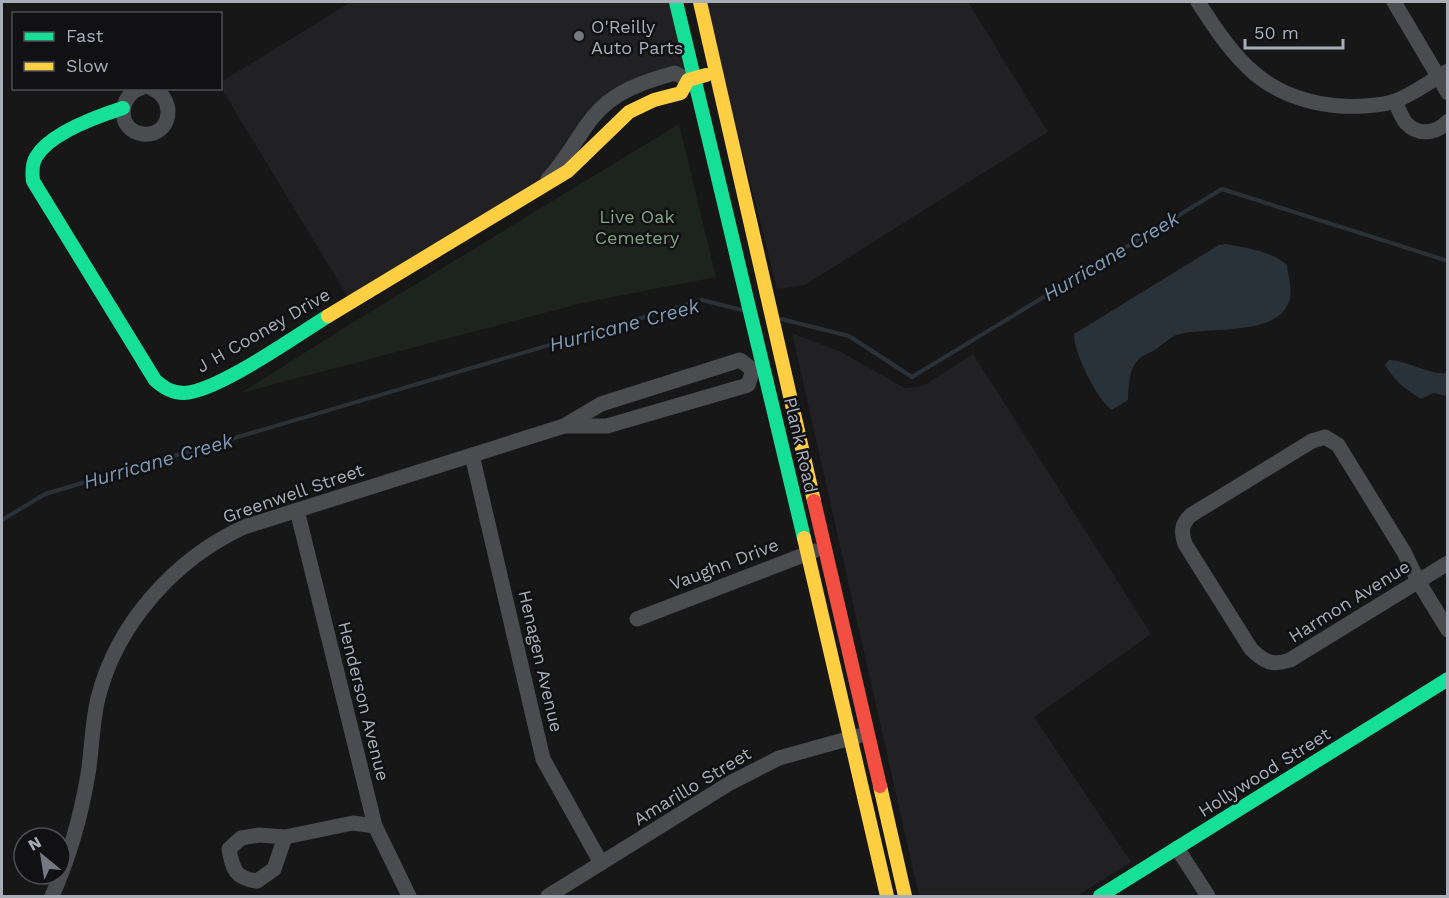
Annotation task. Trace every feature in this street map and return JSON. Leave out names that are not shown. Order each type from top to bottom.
[{"type":"main road","name":"Plank Road","points":[[676,2],[691,80],[756,334],[758,368],[808,553],[887,897]]},
{"type":"main road","name":"Plank Road","points":[[700,2],[720,71],[764,281],[905,897]]},
{"type":"main road","name":"J H Cooney Drive","points":[[691,80],[720,71]]},
{"type":"main road","name":"J H Cooney Drive","points":[[123,108],[97,116],[42,149],[33,164],[33,181],[155,380],[164,389],[176,394],[203,388],[238,371],[541,186]]},
{"type":"main road","name":"Hollywood Street","points":[[1100,897],[1448,679]]},
{"type":"street","points":[[1198,2],[1215,29],[1245,66],[1278,90],[1317,104],[1352,107],[1395,101],[1443,74]]},
{"type":"street","points":[[1394,2],[1443,74],[1448,93]]},
{"type":"street","name":"J H Cooney Drive","points":[[541,186],[559,167],[592,118],[615,97],[642,82],[675,74],[691,80]]},
{"type":"street","name":"J H Cooney Drive","points":[[123,108],[129,94],[137,90]]},
{"type":"street","points":[[123,108],[122,115],[130,129],[144,134],[159,130],[168,118],[169,110],[163,96],[154,90]]},
{"type":"street","points":[[1395,101],[1406,123],[1420,132],[1431,132],[1448,121]]},
{"type":"street","name":"Greenwell Street","points":[[52,897],[70,848],[80,810],[88,774],[95,714],[102,687],[116,652],[134,621],[159,590],[179,570],[209,546],[244,527],[564,426],[601,404],[740,360],[758,368],[784,362]]},
{"type":"street","name":"Greenwell Street","points":[[564,426],[607,426],[748,385],[758,368]]},
{"type":"street","name":"Harmon Avenue","points":[[1418,581],[1404,552],[1338,446],[1325,437],[1312,441],[1191,515],[1183,526],[1182,535],[1185,544],[1203,573],[1251,649],[1260,659],[1269,664],[1290,660],[1448,563]]},
{"type":"street","name":"Henagen Avenue","points":[[472,455],[543,759],[601,863]]},
{"type":"street","name":"Henderson Avenue","points":[[297,510],[375,826],[409,897]]},
{"type":"street","name":"Vaughn Drive","points":[[638,619],[825,546]]},
{"type":"street","points":[[1418,581],[1448,630]]},
{"type":"street","name":"Amarillo Street","points":[[548,897],[730,783],[779,758],[868,733]]},
{"type":"street","points":[[285,837],[353,823],[375,826]]},
{"type":"street","points":[[1177,848],[1208,897]]},
{"type":"shaded area","points":[[351,2],[675,2],[690,70],[600,109],[541,186],[351,302],[222,90],[222,81]]},
{"type":"shaded area","points":[[705,2],[968,2],[1048,132],[805,285],[777,289]]},
{"type":"shaded area","points":[[1226,244],[1266,253],[1287,265],[1290,297],[1284,310],[1274,319],[1260,325],[1193,332],[1173,337],[1137,361],[1130,377],[1128,400],[1112,410],[1099,396],[1087,375],[1074,334],[1219,245]]},
{"type":"shaded area","points":[[792,333],[841,352],[905,388],[923,386],[973,354],[1151,634],[1034,717],[1131,862],[1077,896],[919,896]]},
{"type":"shaded area","points":[[1389,360],[1432,372],[1447,373],[1447,396],[1434,393],[1421,399],[1393,376],[1385,365]]},
{"type":"green space","name":"Live Oak Cemetery","points":[[679,124],[716,277],[582,303],[241,393],[339,331]]},
{"type":"waterway","name":"Hurricane Creek","points":[[781,319],[849,336],[912,377],[1222,189],[1448,261]]},
{"type":"waterway","name":"Hurricane Creek","points":[[2,520],[45,494],[702,300],[742,310]]},
{"type":"traffic: fast","points":[[676,2],[804,538]]},
{"type":"traffic: fast","points":[[123,108],[75,126],[52,140],[36,157],[33,181],[155,380],[165,388],[176,392],[198,390],[236,373],[328,316]]},
{"type":"traffic: fast","points":[[1100,896],[1448,679]]},
{"type":"traffic: slow","points":[[700,2],[814,501]]},
{"type":"traffic: slow","points":[[328,316],[568,171],[629,112],[654,100],[681,93],[688,80],[706,75]]},
{"type":"traffic: slow","points":[[804,538],[887,896]]},
{"type":"traffic: slow","points":[[880,786],[905,896]]},
{"type":"traffic: jam","points":[[814,501],[880,786]]},
{"type":"place","name":"O'Reilly Auto Parts","points":[[579,36]]}]
